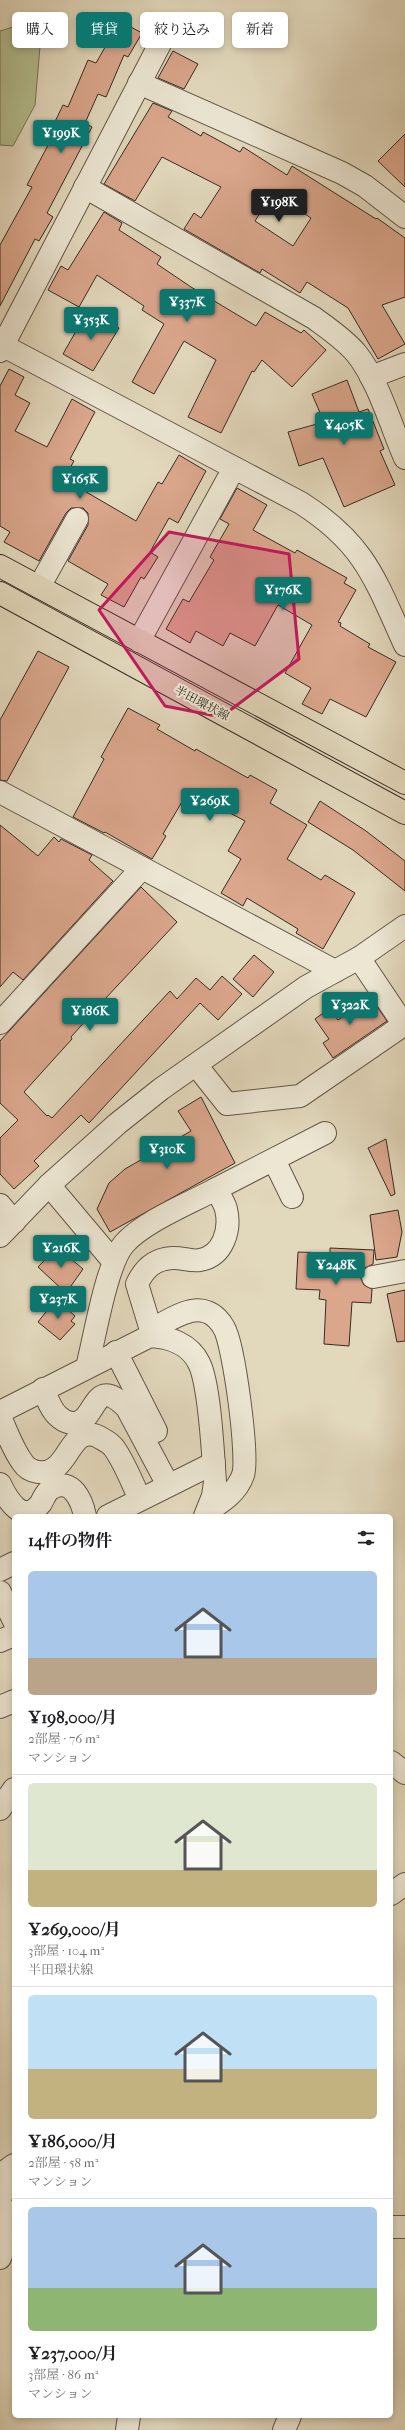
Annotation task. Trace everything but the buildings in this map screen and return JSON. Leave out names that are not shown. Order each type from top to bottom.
[{"type":"main road","name":"半田環状線","points":[[0,566],[405,783]]},
{"type":"main road","name":"半田環状線","points":[[0,593],[405,813]]},
{"type":"street","points":[[158,48],[1,346],[301,503],[326,519],[352,544],[369,567],[405,644]]},
{"type":"street","points":[[139,83],[336,170],[365,186],[405,217]]},
{"type":"street","points":[[85,187],[314,318],[338,334],[357,354],[371,377],[405,458]]},
{"type":"street","points":[[371,377],[405,364]]},
{"type":"street","points":[[139,641],[234,468]]},
{"type":"street","points":[[39,587],[77,519]]},
{"type":"street","points":[[0,792],[335,971]]},
{"type":"street","points":[[0,1023],[142,868]]},
{"type":"street","points":[[7,1229],[49,1185],[117,1124],[161,1089],[306,987],[359,958],[405,926]]},
{"type":"street","points":[[196,1064],[227,1104],[300,1096],[404,1025],[359,958]]},
{"type":"street","points":[[88,1366],[114,1261],[124,1244],[141,1230],[324,1133]]},
{"type":"street","points":[[274,1160],[292,1197]]},
{"type":"street","points":[[49,1185],[114,1261]]},
{"type":"street","points":[[151,1333],[137,1284],[143,1270],[156,1262],[172,1258],[198,1260],[211,1257],[221,1248],[227,1228],[226,1208],[216,1189]]},
{"type":"street","points":[[0,1205],[7,1229]]},
{"type":"street","points":[[373,1277],[405,1271]]},
{"type":"street","points":[[0,1412],[197,1310],[207,1312],[216,1317],[225,1329],[230,1343],[245,1453],[244,1473],[239,1486],[206,1513]]},
{"type":"street","points":[[151,1333],[167,1337],[185,1346],[199,1362],[206,1390],[214,1463],[213,1496],[206,1513]]},
{"type":"street","points":[[116,1352],[170,1484]]},
{"type":"street","points":[[43,1389],[57,1416],[66,1422],[76,1424],[85,1420],[95,1402],[103,1396],[111,1396],[119,1400],[127,1408],[170,1484]]},
{"type":"street","points":[[0,1417],[23,1464],[33,1471],[45,1473],[56,1469],[76,1440],[84,1435],[92,1434],[103,1439],[114,1447],[140,1508]]},
{"type":"street","points":[[114,1514],[140,1508],[170,1484],[214,1463]]},
{"type":"street","points":[[0,1484],[10,1504],[17,1510],[27,1512],[36,1509],[51,1488],[58,1486],[69,1487],[78,1494],[84,1514]]},
{"type":"street","points":[[0,1570],[12,1565]]},
{"type":"street","points":[[0,1592],[12,1617]]},
{"type":"street","points":[[0,1641],[12,1636]]},
{"type":"street","points":[[0,1707],[12,1702]]},
{"type":"street","points":[[393,1764],[405,1773]]},
{"type":"street","points":[[0,1809],[12,1791]]},
{"type":"street","points":[[393,1893],[405,1884]]},
{"type":"street","points":[[0,2202],[10,2224],[9,2234],[0,2258]]},
{"type":"street","points":[[393,2227],[405,2227]]},
{"type":"street","points":[[127,2430],[129,2418]]},
{"type":"street","points":[[284,2430],[289,2418]]},
{"type":"highlighted area","points":[[169,532],[289,554],[299,659],[221,717],[165,706],[99,610]]},
{"type":"green space","points":[[12,27],[12,48],[40,48],[35,105],[13,146],[0,145],[0,31]]}]
